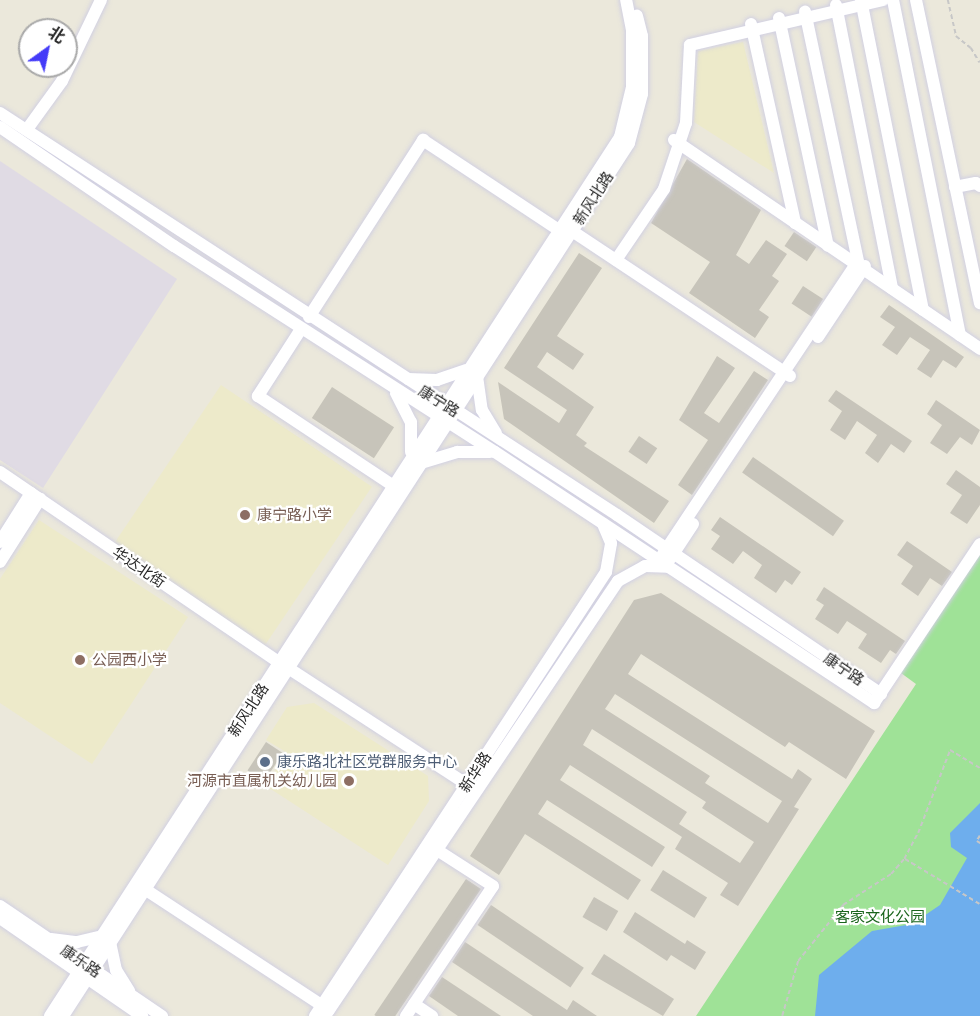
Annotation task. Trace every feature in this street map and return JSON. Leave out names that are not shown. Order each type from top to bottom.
[{"type":"street","points":[[28,128],[62,81],[101,0]]},
{"type":"street","name":"新风北路","points":[[86,972],[567,227],[620,137],[632,87],[632,30],[626,0]]},
{"type":"street","name":"新风北路","points":[[567,227],[629,143],[642,94],[642,36],[634,0]]},
{"type":"street","points":[[615,255],[658,184],[677,140],[685,40],[860,2],[883,0]]},
{"type":"street","points":[[893,0],[959,332],[980,349]]},
{"type":"street","points":[[916,0],[980,303]]},
{"type":"street","points":[[860,2],[923,308]]},
{"type":"street","points":[[836,8],[892,286]]},
{"type":"street","points":[[664,564],[670,551],[861,265],[805,15]]},
{"type":"street","points":[[780,21],[828,243]]},
{"type":"street","points":[[752,27],[795,220]]},
{"type":"street","name":"康宁路","points":[[0,113],[28,128],[309,317],[670,551],[876,695]]},
{"type":"street","name":"康宁路","points":[[0,127],[393,389],[495,452],[664,564],[876,695]]},
{"type":"street","points":[[309,317],[423,140],[615,255],[789,372]]},
{"type":"street","points":[[677,140],[923,308],[980,344]]},
{"type":"street","points":[[955,187],[979,183]]},
{"type":"street","points":[[301,329],[258,396],[392,485]]},
{"type":"street","points":[[402,378],[437,380],[472,372],[482,410],[489,426],[503,441]]},
{"type":"street","points":[[393,389],[411,422],[416,459],[457,452],[495,452]]},
{"type":"street","name":"新风北路","points":[[281,668],[392,485],[416,459]]},
{"type":"street","name":"华达北街","points":[[0,472],[34,499],[281,668],[470,790]]},
{"type":"street","name":"华达北街","points":[[0,481],[34,499]]},
{"type":"street","points":[[0,542],[4,526],[34,499]]},
{"type":"street","points":[[0,562],[34,499]]},
{"type":"street","name":"新华路","points":[[323,1012],[470,790],[606,572],[611,543],[602,523]]},
{"type":"street","points":[[876,695],[980,536]]},
{"type":"street","points":[[876,695],[980,544]]},
{"type":"street","name":"新华路","points":[[323,1012],[437,850],[470,790],[618,581],[645,566],[664,564]]},
{"type":"street","points":[[406,1016],[494,886],[437,850]]},
{"type":"street","points":[[141,886],[323,1012]]},
{"type":"street","name":"康乐路","points":[[0,906],[47,938],[142,1016]]},
{"type":"street","name":"康乐路","points":[[0,918],[162,1016]]},
{"type":"street","points":[[47,938],[77,942],[107,939],[116,970],[133,997]]},
{"type":"street","points":[[51,1016],[86,972]]},
{"type":"street","points":[[63,1016],[86,972]]},
{"type":"street","points":[[414,1004],[432,1016]]},
{"type":"path","points":[[948,0],[956,36],[971,48],[980,63]]},
{"type":"path","points":[[782,1016],[798,961],[843,905],[891,874],[904,859],[918,833],[950,750],[980,768]]},
{"type":"path","points":[[980,836],[980,843]]},
{"type":"path","points":[[904,859],[980,904]]},
{"type":"shaded area","points":[[743,42],[774,173],[694,122],[698,51]]},
{"type":"shaded area","points":[[0,161],[177,279],[43,488],[0,460]]},
{"type":"shaded area","name":"康宁路小学","points":[[221,385],[372,487],[265,645],[114,543]]},
{"type":"shaded area","name":"公园西小学","points":[[39,520],[188,617],[92,764],[0,703],[0,579]]},
{"type":"shaded area","name":"河源市直属机关幼儿园","points":[[314,703],[428,776],[429,801],[388,865],[266,786],[286,752],[266,740],[287,707]]},
{"type":"green space","name":"客家文化公园","points":[[980,552],[980,1016],[696,1016],[916,684],[901,673]]},
{"type":"water","points":[[980,803],[980,1016],[815,1016],[819,975],[872,931],[912,924],[940,905],[967,858],[951,847],[950,833]]},
{"type":"building","points":[[687,159],[761,210],[736,255],[749,264],[766,240],[787,254],[772,276],[779,281],[759,310],[769,317],[755,338],[689,293],[710,262],[651,223]]},
{"type":"building","points":[[794,232],[816,247],[807,261],[784,246]]},
{"type":"building","points":[[579,253],[602,268],[557,336],[584,354],[573,370],[547,352],[537,367],[594,407],[576,435],[587,443],[584,446],[669,501],[654,523],[504,419],[498,382],[559,423],[567,410],[504,368]]},
{"type":"building","points":[[803,286],[823,299],[812,317],[792,304]]},
{"type":"building","points":[[889,305],[964,357],[956,368],[943,360],[931,378],[917,369],[930,350],[910,337],[897,355],[882,345],[895,327],[880,317]]},
{"type":"building","points":[[717,356],[735,368],[704,413],[719,423],[754,371],[768,380],[692,495],[678,485],[708,440],[679,420]]},
{"type":"building","points":[[332,387],[394,427],[374,458],[312,418]]},
{"type":"building","points":[[836,390],[912,441],[904,453],[891,444],[878,463],[865,453],[877,435],[857,421],[845,440],[830,430],[842,411],[828,401]]},
{"type":"building","points":[[936,400],[980,430],[972,445],[960,437],[947,454],[930,443],[942,425],[927,414]]},
{"type":"building","points":[[639,436],[657,448],[647,464],[628,452]]},
{"type":"building","points":[[753,457],[844,521],[833,536],[742,473]]},
{"type":"building","points":[[956,470],[980,487],[980,505],[967,524],[950,513],[962,495],[946,484]]},
{"type":"building","points":[[720,517],[801,572],[792,585],[785,580],[776,593],[754,578],[762,565],[743,551],[733,564],[711,549],[720,536],[711,530]]},
{"type":"building","points":[[907,541],[952,572],[942,586],[930,578],[918,596],[901,584],[913,566],[897,555]]},
{"type":"building","points":[[824,587],[905,641],[896,654],[890,650],[881,663],[858,648],[867,634],[847,621],[838,634],[815,619],[824,605],[816,600]]},
{"type":"building","points":[[661,593],[875,731],[846,779],[789,742],[785,747],[641,654],[628,674],[792,779],[798,769],[812,779],[794,807],[799,809],[738,906],[720,895],[728,883],[675,849],[682,837],[570,765],[560,780],[665,847],[652,867],[547,800],[538,814],[641,880],[628,900],[525,834],[499,875],[470,856],[634,600]],"holes":[[[615,694],[782,801],[768,823],[705,783],[710,776],[605,709]],[[592,729],[706,802],[702,808],[754,842],[740,863],[679,824],[687,812],[583,745]]]},
{"type":"building","name":"康乐路北社区党群服务中心","points":[[266,742],[283,753],[264,781],[247,771]]},
{"type":"building","points":[[663,870],[707,898],[694,918],[650,890]]},
{"type":"building","points":[[466,879],[481,889],[395,1016],[374,1015]]},
{"type":"building","points":[[594,897],[618,911],[607,931],[582,917]]},
{"type":"building","points":[[491,905],[584,968],[570,988],[478,925]]},
{"type":"building","points":[[635,912],[685,944],[687,940],[706,952],[695,970],[671,955],[667,961],[623,932]]},
{"type":"building","points":[[465,942],[567,1010],[573,1000],[597,1016],[533,1016],[452,962]]},
{"type":"building","points":[[604,954],[674,999],[663,1016],[591,974]]},
{"type":"building","points":[[442,977],[501,1016],[458,1016],[429,996]]},
{"type":"place","name":"康宁路小学","points":[[245,515]]},
{"type":"place","name":"公园西小学","points":[[80,660]]},
{"type":"place","name":"康乐路北社区党群服务中心","points":[[265,762]]},
{"type":"place","name":"河源市直属机关幼儿园","points":[[349,781]]}]
